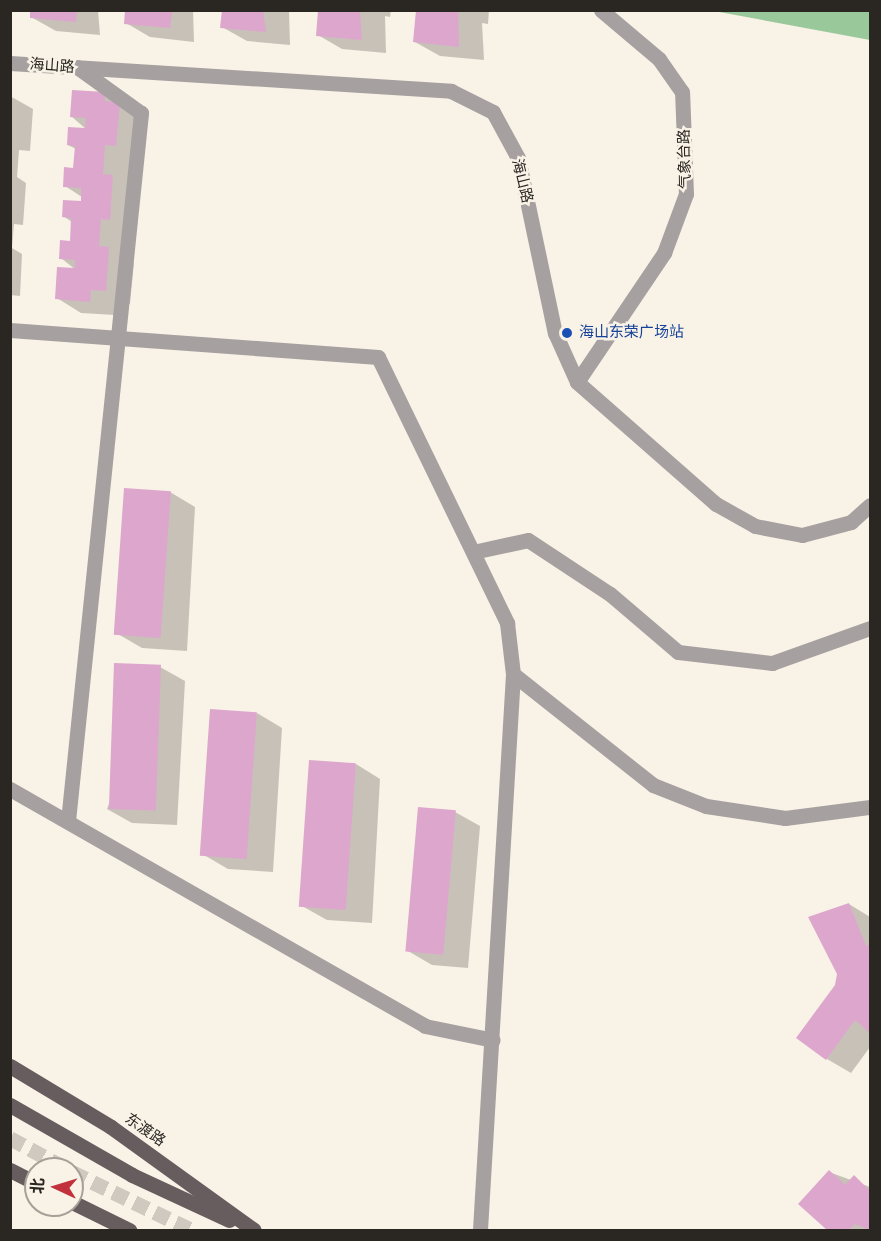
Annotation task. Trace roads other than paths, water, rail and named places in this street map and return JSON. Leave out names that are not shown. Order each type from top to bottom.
[{"type":"main road","name":"东渡路","points":[[10,1066],[111,1127],[253,1230]]},
{"type":"main road","points":[[10,1105],[132,1176],[253,1230]]},
{"type":"main road","points":[[10,1170],[24,1177]]},
{"type":"main road","points":[[84,1208],[129,1230]]},
{"type":"street","name":"气象台路","points":[[577,382],[664,253],[686,195],[682,92],[659,59],[601,10]]},
{"type":"street","name":"海山路","points":[[10,63],[451,91],[493,112],[518,158],[555,333],[577,382],[716,504],[755,526],[802,535],[851,522],[870,505]]},
{"type":"street","points":[[68,820],[141,113],[77,67]]},
{"type":"street","points":[[10,330],[117,335],[378,357],[507,623],[513,674],[480,1230]]},
{"type":"street","points":[[473,552],[528,540],[610,594],[678,652],[772,663],[870,628]]},
{"type":"street","points":[[513,674],[652,785],[706,806],[785,818],[870,807]]},
{"type":"street","points":[[10,789],[68,820],[425,1026],[493,1040]]},
{"type":"tunnel","points":[[10,1138],[45,1157]]},
{"type":"tunnel","points":[[84,1178],[192,1230]]},
{"type":"place","name":"海山东荣广场站","points":[[567,333]]}]
